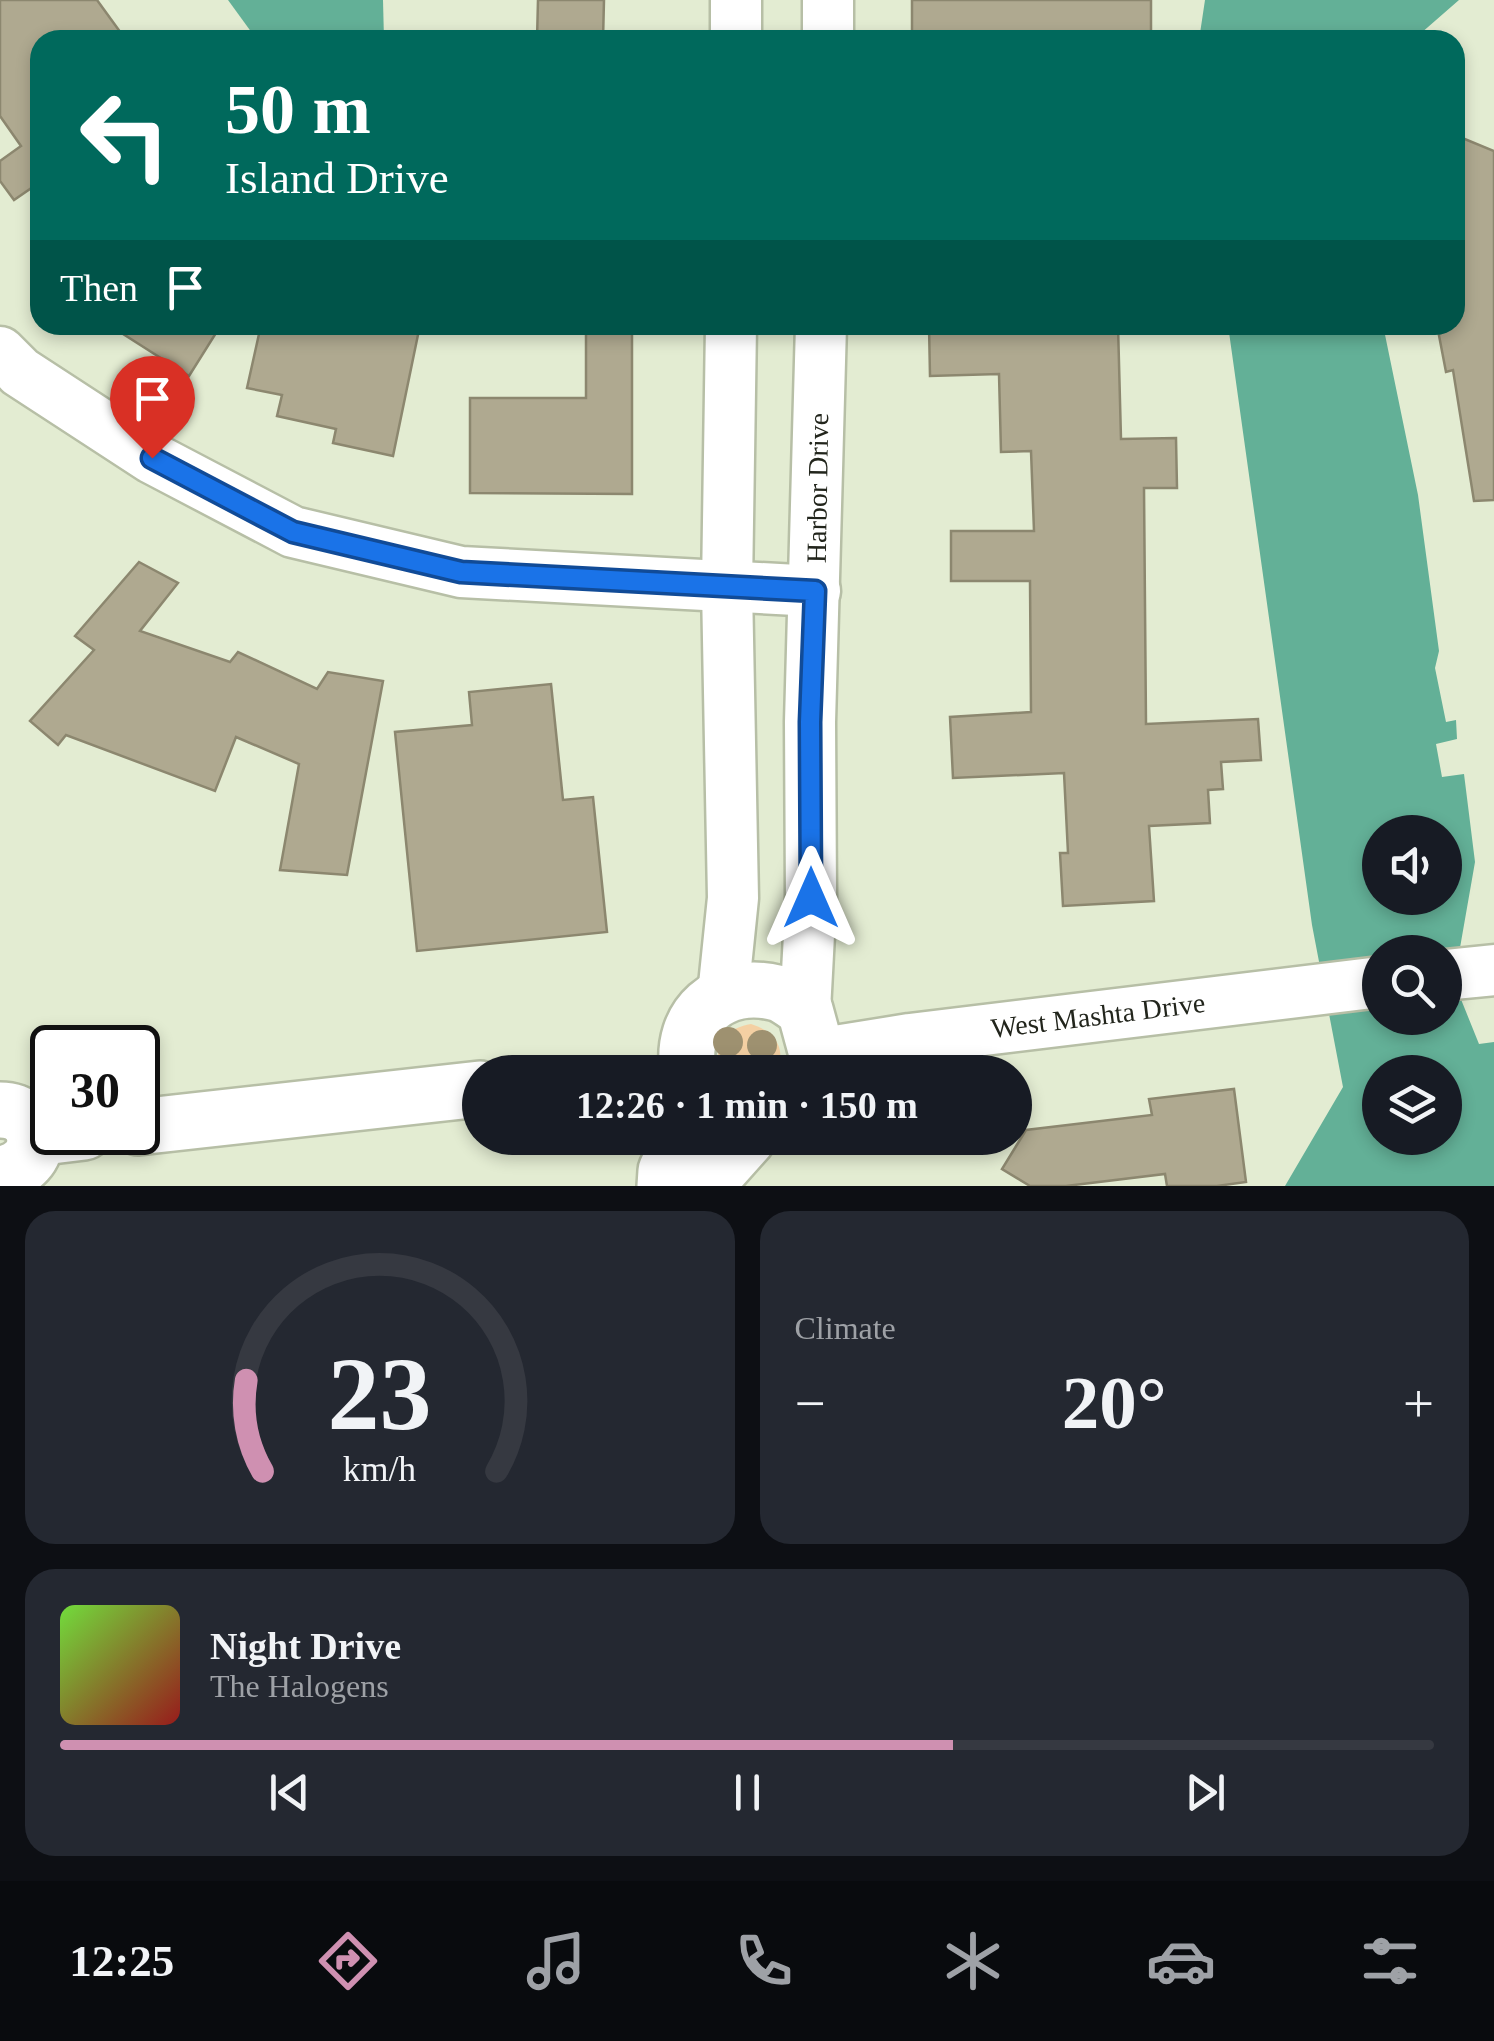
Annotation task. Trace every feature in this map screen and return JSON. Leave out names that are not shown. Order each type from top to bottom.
[{"type":"street","points":[[736,0],[736,30]]},
{"type":"street","points":[[828,0],[828,30]]},
{"type":"street","points":[[723,996],[733,898],[728,587],[731,335]]},
{"type":"street","name":"Harbor Drive","points":[[812,1045],[810,722],[821,335]]},
{"type":"street","points":[[0,352],[20,372],[152,458],[293,532],[461,572],[815,591]]},
{"type":"street","points":[[1462,973],[1494,970]]},
{"type":"street","name":"West Mashta Drive","points":[[812,1045],[910,1039],[1362,984]]},
{"type":"street","points":[[685,1055],[690,1029],[703,1009],[723,996],[746,990],[780,994],[812,1045]]},
{"type":"street","points":[[160,1124],[462,1092]]},
{"type":"street","points":[[665,1186],[666,1171],[674,1155]]},
{"type":"street","points":[[705,1186],[733,1155]]},
{"type":"shaded area","points":[[228,0],[383,0],[384,30],[250,30]]},
{"type":"shaded area","points":[[1205,0],[1459,0],[1425,30],[1200,30]]},
{"type":"shaded area","points":[[1229,335],[1385,335],[1418,495],[1439,651],[1435,668],[1446,722],[1456,720],[1457,739],[1436,744],[1442,777],[1464,774],[1475,862],[1462,936],[1362,935],[1362,1035],[1462,1035],[1462,1002],[1479,1044],[1494,1042],[1494,1186],[1285,1186],[1343,1087],[1312,925]]},
{"type":"shaded area","points":[[751,1024],[766,1031],[777,1042],[780,1055],[718,1055],[722,1040],[741,1026]]},
{"type":"building","points":[[0,0],[97,0],[119,30],[30,30],[30,189],[14,200],[0,181],[0,161],[21,146],[0,116]]},
{"type":"building","points":[[538,0],[604,0],[603,30],[537,30]]},
{"type":"building","points":[[912,0],[1151,0],[1151,30],[912,30]]},
{"type":"building","points":[[1465,139],[1494,151],[1494,500],[1474,501],[1453,370],[1446,372],[1439,335],[1465,335]]},
{"type":"building","points":[[125,335],[215,335],[189,376]]},
{"type":"building","points":[[259,335],[418,335],[393,456],[333,443],[336,429],[277,416],[282,395],[247,388]]},
{"type":"building","points":[[586,335],[632,335],[632,494],[470,493],[470,398],[586,398]]},
{"type":"building","points":[[929,335],[1118,335],[1121,439],[1176,438],[1177,488],[1144,488],[1146,724],[1258,719],[1261,760],[1221,762],[1223,789],[1208,790],[1210,823],[1149,826],[1154,901],[1063,906],[1060,853],[1068,853],[1064,773],[953,778],[950,717],[1031,712],[1030,581],[951,581],[951,531],[1034,531],[1031,451],[1001,452],[999,374],[930,376]]},
{"type":"building","points":[[139,562],[178,583],[140,631],[230,662],[238,652],[317,689],[328,672],[383,681],[347,875],[280,870],[299,764],[236,737],[215,791],[66,735],[58,745],[30,721],[94,650],[75,636]]},
{"type":"building","points":[[551,684],[563,800],[593,797],[607,932],[417,951],[395,732],[472,725],[469,692]]},
{"type":"building","points":[[1234,1089],[1246,1182],[1167,1186],[1165,1174],[1066,1186],[1030,1186],[1002,1169],[1011,1155],[1032,1155],[1032,1129],[1152,1115],[1149,1099]]},
{"type":"route","points":[[152,458],[293,532],[461,572],[815,591],[810,722],[811,898]]}]
